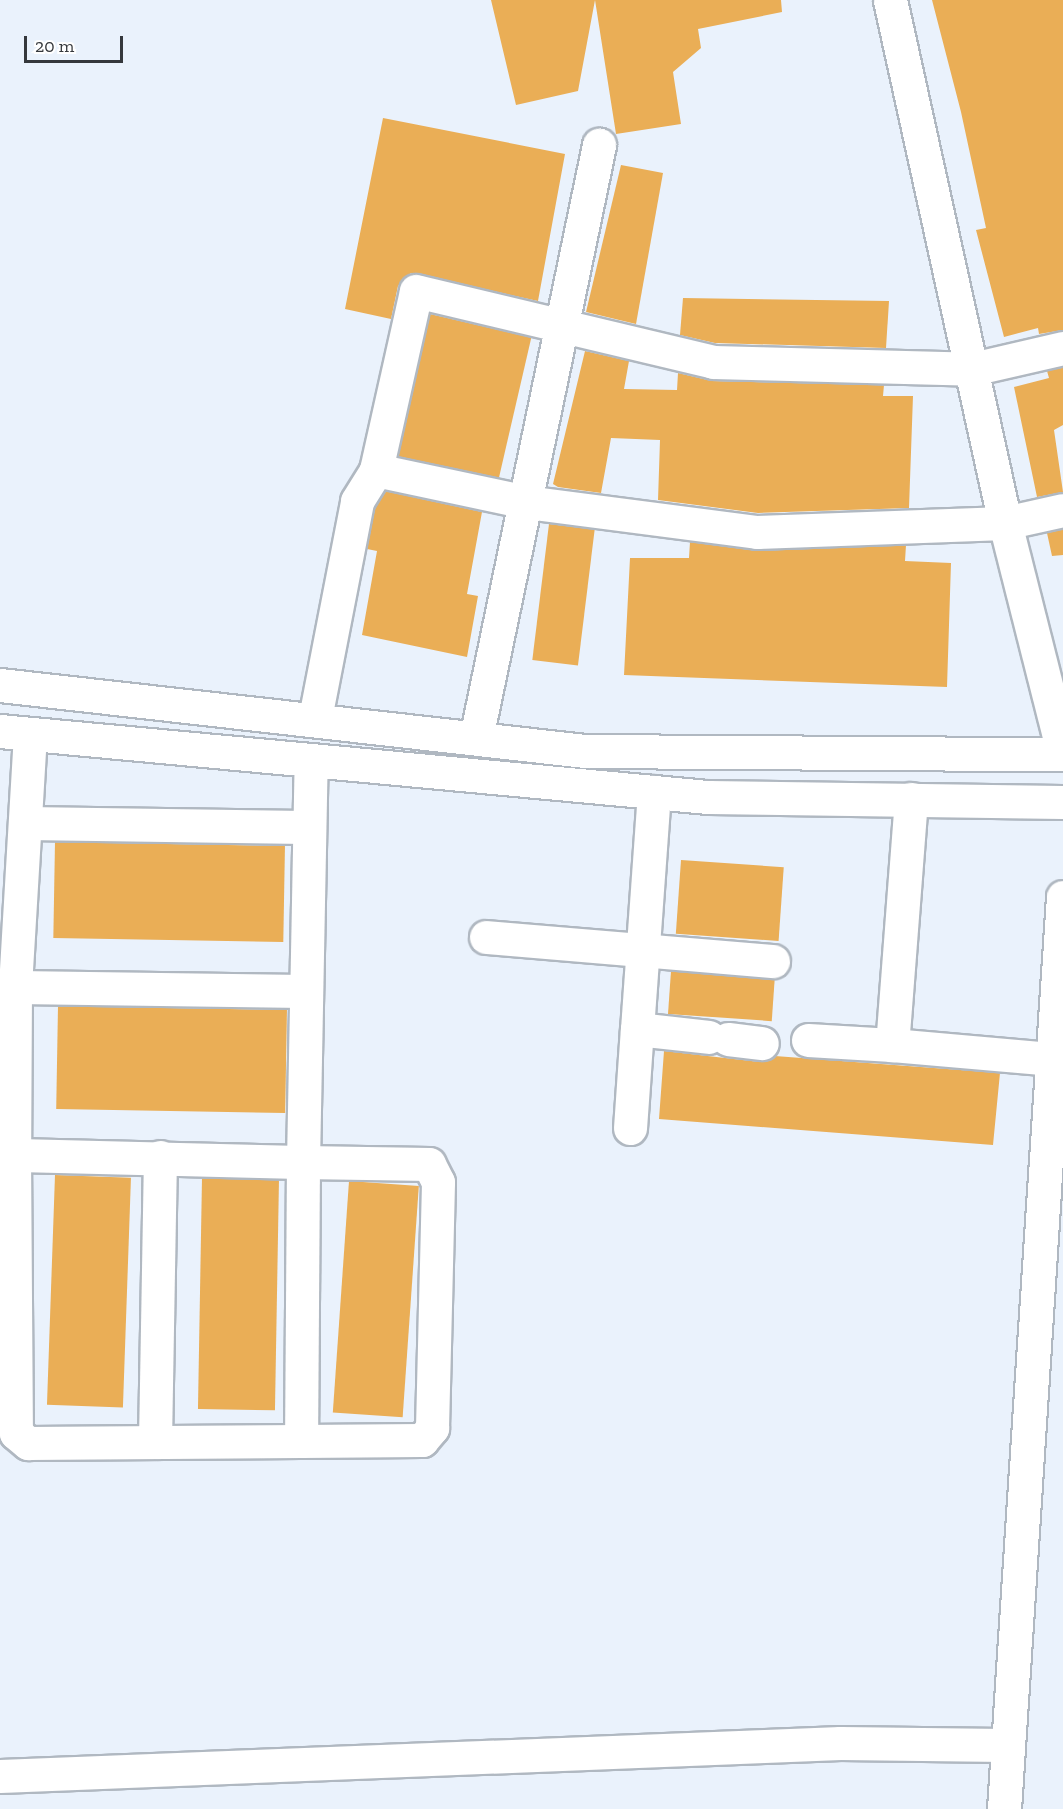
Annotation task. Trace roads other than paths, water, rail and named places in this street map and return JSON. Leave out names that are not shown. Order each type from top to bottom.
[{"type":"street","points":[[0,685],[655,756],[1063,754],[1005,523],[890,0]]},
{"type":"street","points":[[476,738],[599,145]]},
{"type":"street","points":[[315,718],[357,501],[376,470],[416,291],[712,362],[972,369],[1063,348]]},
{"type":"street","points":[[376,470],[526,502],[757,532],[1005,523],[1063,510]]},
{"type":"street","points":[[14,1155],[429,1164],[438,1182],[430,1434],[422,1440],[19,1441],[14,1155],[15,987],[25,823],[15,733],[654,792],[1063,802]]},
{"type":"street","points":[[301,1441],[306,827],[311,760]]},
{"type":"street","points":[[630,1128],[654,792]]},
{"type":"street","points":[[892,1045],[911,799]]},
{"type":"street","points":[[25,823],[306,827]]},
{"type":"street","points":[[1004,1809],[1005,1744],[1063,897]]},
{"type":"street","points":[[486,937],[773,961]]},
{"type":"street","points":[[15,987],[305,991]]},
{"type":"street","points":[[637,1029],[762,1043]]},
{"type":"street","points":[[808,1040],[1053,1059]]},
{"type":"street","points":[[155,1442],[160,1157]]},
{"type":"street","points":[[0,1776],[828,1744],[1005,1744]]}]
